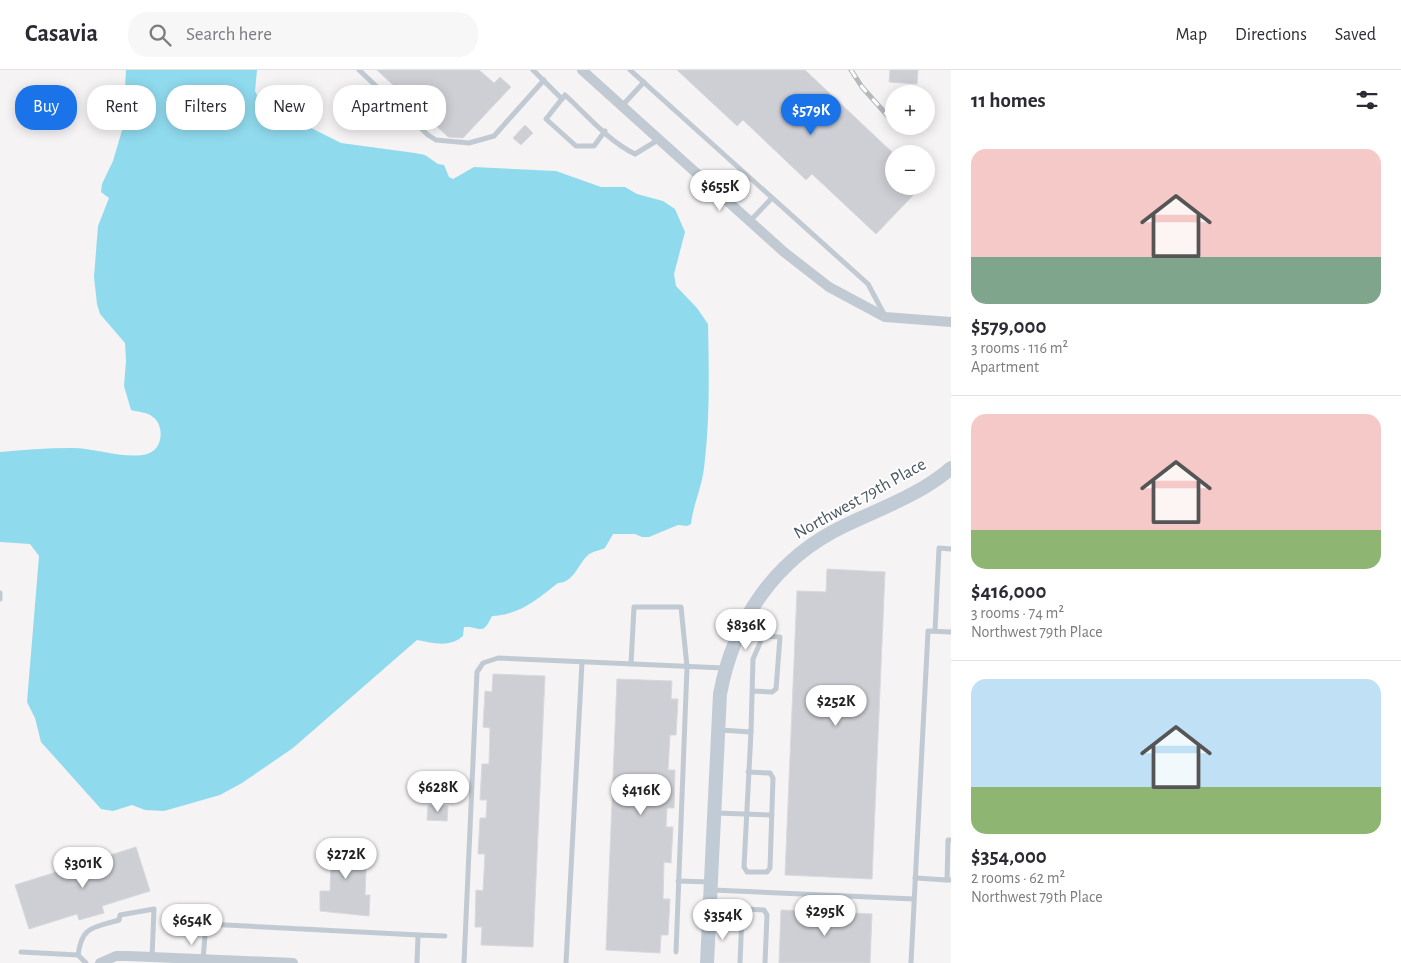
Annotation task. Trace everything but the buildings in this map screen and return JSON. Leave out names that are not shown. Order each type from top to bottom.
[{"type":"main road","name":"Northwest 79th Place","points":[[707,963],[720,694],[725,668],[737,635],[751,608],[770,582],[792,559],[831,533],[918,491],[951,468]]},
{"type":"street","points":[[582,70],[784,252],[829,287],[886,317],[951,322]]},
{"type":"street","points":[[100,963],[116,956],[292,963]]},
{"type":"lane","points":[[359,70],[428,135],[436,140],[469,143],[494,136],[544,80]]},
{"type":"lane","points":[[533,70],[562,99]]},
{"type":"lane","points":[[630,70],[868,284],[886,317]]},
{"type":"lane","points":[[621,107],[644,82]]},
{"type":"lane","points":[[605,131],[594,146],[576,146],[546,119],[565,95],[605,131],[618,146],[635,154],[658,140]]},
{"type":"lane","points":[[750,222],[772,198]]},
{"type":"lane","points":[[935,631],[939,548],[951,549]]},
{"type":"lane","points":[[0,593],[0,600]]},
{"type":"lane","points":[[631,664],[634,607],[681,608],[687,666],[676,952]]},
{"type":"lane","points":[[911,963],[928,631],[951,632]]},
{"type":"lane","points":[[748,772],[770,773],[773,778],[770,868],[767,872],[747,872],[744,867],[746,814],[748,772],[752,691],[754,659],[763,636],[780,637],[776,689],[772,692],[752,691]]},
{"type":"lane","points":[[464,963],[478,672],[483,663],[498,658],[725,668]]},
{"type":"lane","points":[[566,963],[582,662]]},
{"type":"lane","points":[[717,730],[750,732]]},
{"type":"lane","points":[[714,813],[772,815]]},
{"type":"lane","points":[[915,878],[949,880],[948,840],[951,840]]},
{"type":"lane","points":[[678,881],[710,886],[914,898]]},
{"type":"lane","points":[[78,955],[80,939],[89,930],[119,920],[120,915],[154,909],[152,957]]},
{"type":"lane","points":[[740,963],[742,914],[746,909],[764,910],[767,915],[765,963]]},
{"type":"lane","points":[[203,959],[206,924],[446,936]]},
{"type":"lane","points":[[417,963],[418,935]]},
{"type":"lane","points":[[21,952],[78,955],[86,963]]},
{"type":"water","points":[[126,70],[257,70],[255,130],[315,130],[341,143],[425,155],[438,164],[444,165],[449,177],[453,179],[474,167],[556,171],[601,187],[625,187],[637,194],[663,201],[675,209],[685,232],[674,274],[676,286],[697,308],[708,324],[709,396],[706,450],[703,475],[691,524],[687,526],[678,525],[649,537],[635,534],[613,534],[605,548],[587,556],[568,580],[558,583],[528,605],[511,613],[492,616],[486,626],[481,629],[464,627],[463,636],[452,642],[441,644],[417,640],[293,748],[242,783],[220,795],[164,811],[145,810],[132,805],[113,811],[101,809],[41,742],[35,718],[27,702],[39,556],[30,544],[0,542],[0,452],[79,448],[138,455],[152,452],[159,443],[161,432],[157,421],[148,414],[131,410],[124,386],[125,343],[100,314],[94,277],[98,226],[109,198],[101,192],[102,184],[113,161],[122,130],[156,130],[156,85],[125,85]]},
{"type":"railway","points":[[851,70],[862,87],[885,113]]}]
